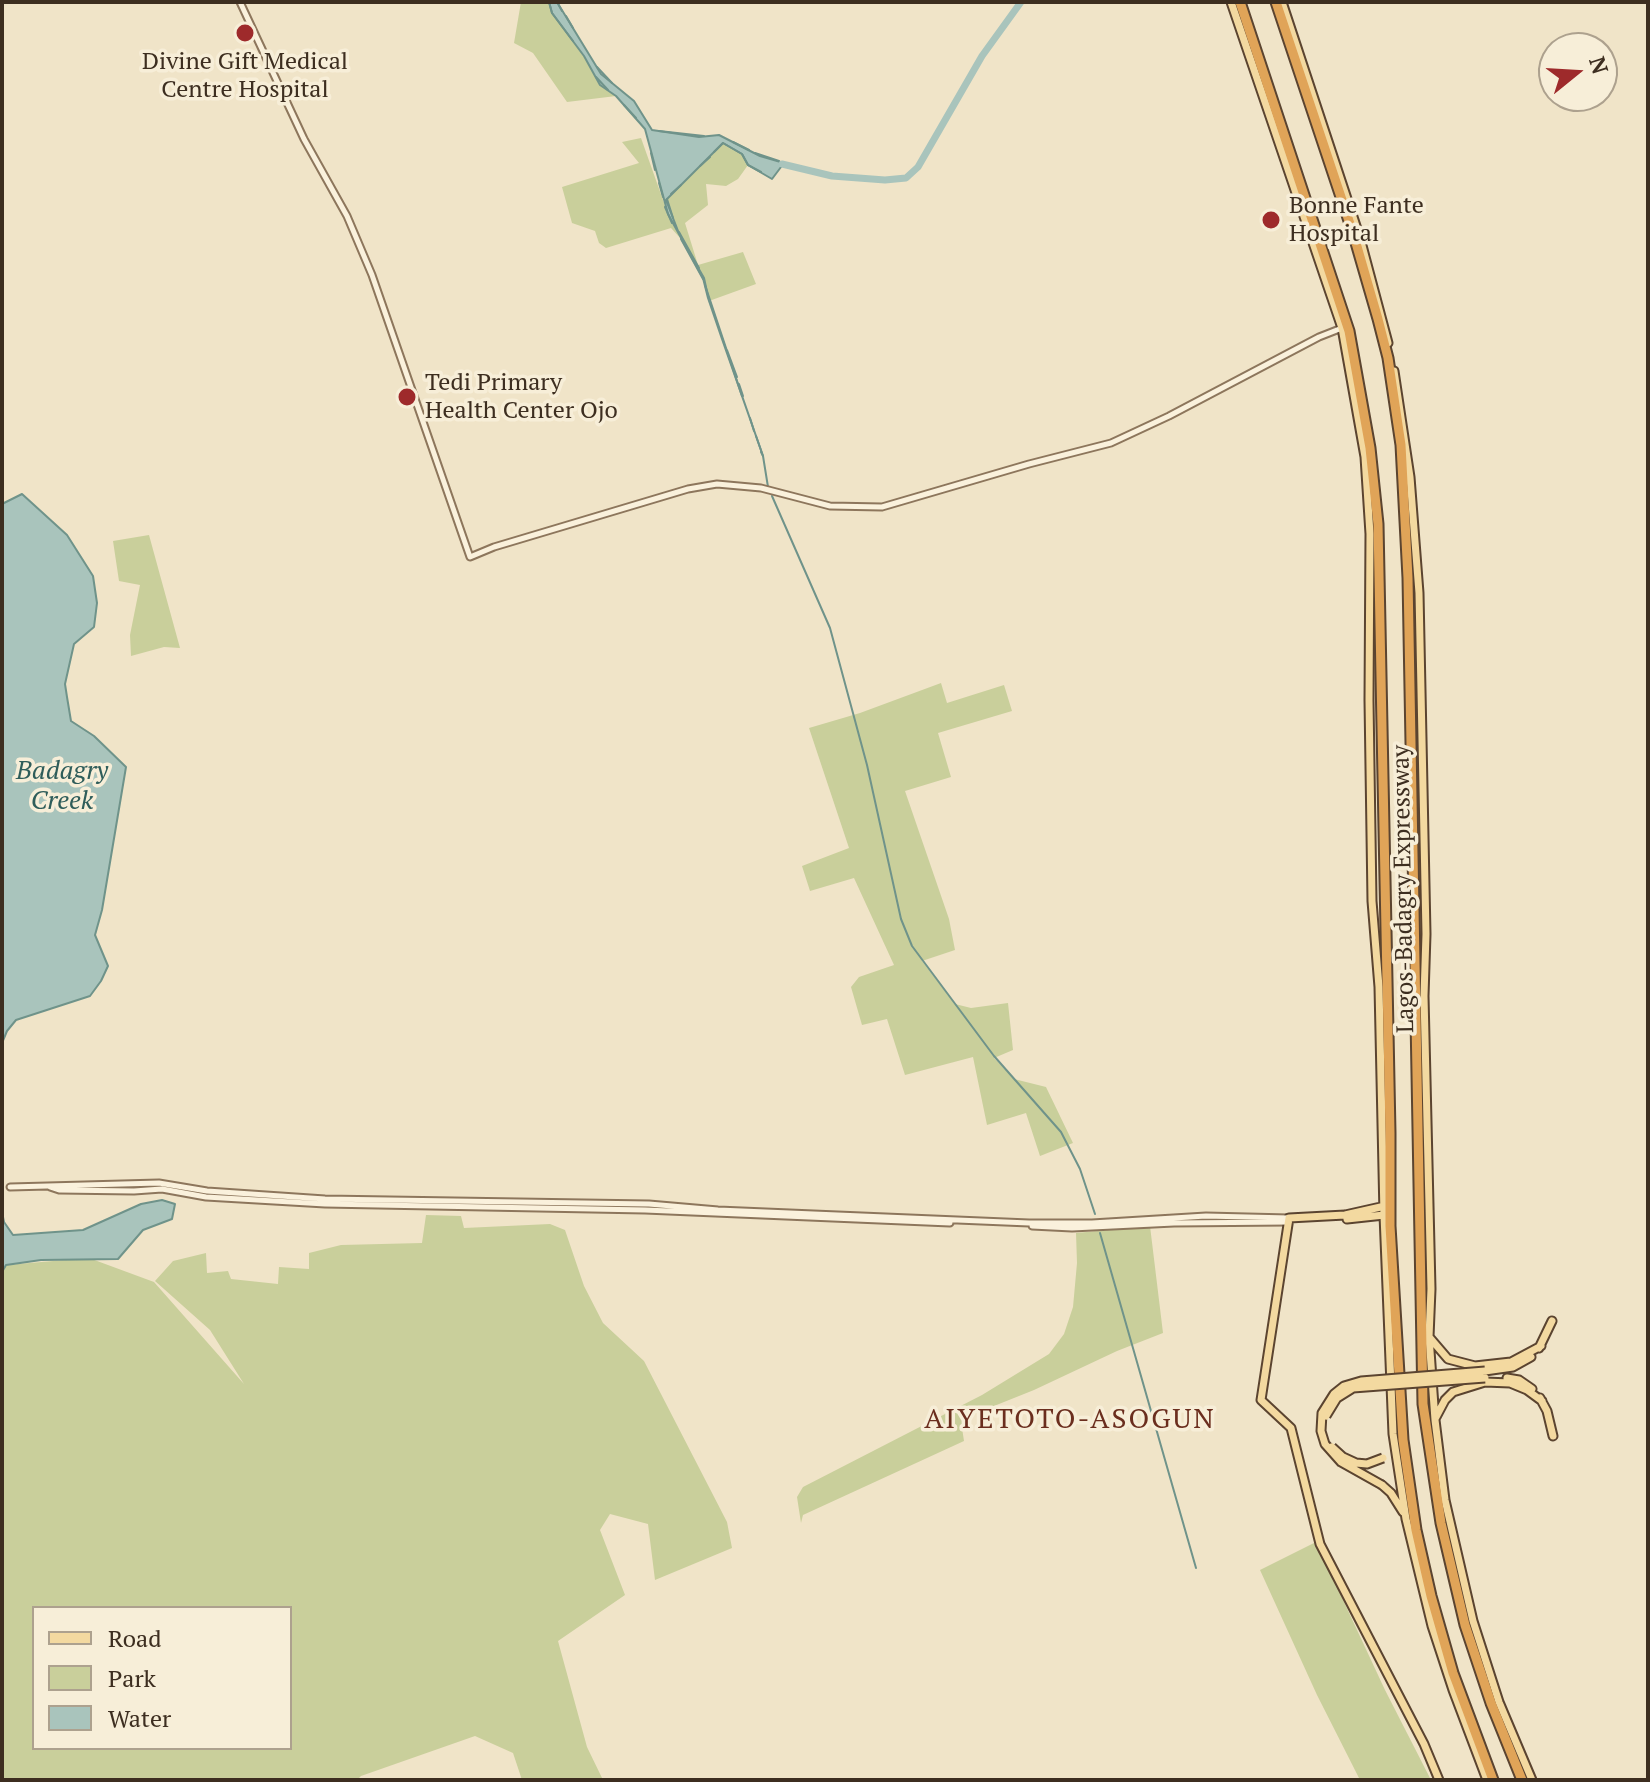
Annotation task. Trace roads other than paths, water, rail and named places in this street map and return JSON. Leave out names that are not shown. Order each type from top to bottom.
[{"type":"highway","name":"Lagos-Badagry Expressway","points":[[1240,2],[1339,298],[1362,392],[1378,524],[1390,1226],[1403,1440],[1416,1530],[1434,1609],[1490,1780]]},
{"type":"highway","name":"Lagos-Badagry Expressway","points":[[1279,2],[1354,236],[1388,358],[1401,445],[1407,519],[1421,1360],[1427,1431],[1449,1560],[1465,1625],[1522,1780]]},
{"type":"highway","points":[[1315,244],[1339,298]]},
{"type":"highway","points":[[1449,1560],[1455,1548]]},
{"type":"main road","name":"Lagos-Badagry Expressway","points":[[1231,2],[1342,328],[1365,457],[1370,519],[1368,673],[1371,847],[1379,987],[1393,1434],[1406,1519],[1432,1626],[1462,1717],[1490,1780]]},
{"type":"main road","name":"Lagos-Badagry Expressway","points":[[1279,2],[1382,311],[1403,422],[1419,593],[1429,1337],[1435,1420],[1445,1500],[1473,1621],[1499,1702],[1532,1780]]},
{"type":"main road","points":[[1384,1211],[1289,1220],[1261,1400],[1291,1428],[1320,1544],[1424,1744],[1439,1780]]},
{"type":"main road","points":[[1393,1434],[1383,1458],[1367,1464],[1356,1463],[1343,1457],[1330,1444],[1325,1430],[1327,1414],[1342,1394],[1353,1388],[1485,1374],[1519,1365],[1541,1346],[1552,1321]]},
{"type":"main road","points":[[1429,1337],[1448,1359],[1469,1366],[1511,1362],[1541,1346]]},
{"type":"main road","points":[[1406,1519],[1394,1497],[1382,1485],[1341,1462],[1325,1444],[1321,1431],[1322,1413],[1334,1394],[1344,1386],[1361,1381],[1485,1374],[1519,1380],[1542,1401],[1553,1436]]},
{"type":"main road","points":[[1435,1420],[1448,1396],[1475,1384],[1510,1383],[1542,1401]]},
{"type":"street","points":[[240,2],[304,139],[347,216],[366,260],[470,557],[688,489],[717,484],[761,488],[830,506],[882,507],[1111,443],[1177,413],[1319,337],[1342,328]]},
{"type":"street","points":[[10,1187],[159,1183],[207,1191],[325,1199],[614,1206],[1051,1223],[1289,1220]]},
{"type":"water","points":[[549,2],[557,2],[601,74],[634,101],[652,130],[699,137],[719,135],[760,156],[784,163],[772,179],[748,165],[742,154],[723,143],[666,200],[680,236],[668,214],[645,129],[616,96],[600,85],[584,56],[552,13]]},
{"type":"water","name":"Badagry Creek","points":[[22,494],[67,535],[93,576],[97,603],[94,627],[74,644],[65,684],[71,721],[94,736],[126,767],[95,935],[108,966],[90,996],[16,1020],[2,1043],[2,504]]},
{"type":"water","points":[[162,1200],[175,1204],[172,1219],[143,1230],[118,1259],[41,1260],[6,1265],[2,1272],[2,1212],[4,1222],[13,1235],[83,1230],[141,1204]]},
{"type":"waterway","points":[[549,2],[552,13],[573,41]]},
{"type":"waterway","points":[[557,2],[562,11]]},
{"type":"waterway","points":[[782,164],[832,176],[885,180],[906,178],[918,167],[982,56],[1021,2]]},
{"type":"waterway","points":[[566,16],[573,28]]},
{"type":"waterway","points":[[597,67],[612,83]]},
{"type":"waterway","points":[[596,77],[608,90]]},
{"type":"waterway","points":[[624,105],[636,118]]},
{"type":"waterway","points":[[659,131],[704,136]]},
{"type":"waterway","points":[[733,142],[749,150]]},
{"type":"waterway","points":[[714,152],[723,143],[742,154],[748,165],[761,172]]},
{"type":"waterway","points":[[651,153],[655,170]]},
{"type":"waterway","points":[[755,153],[779,161]]},
{"type":"waterway","points":[[700,166],[710,157]]},
{"type":"waterway","points":[[659,183],[663,197]]},
{"type":"waterway","points":[[671,194],[681,185]]},
{"type":"waterway","points":[[667,199],[673,218]]},
{"type":"waterway","points":[[665,207],[672,223]]},
{"type":"waterway","points":[[679,232],[699,268]]},
{"type":"waterway","points":[[681,239],[703,279]]},
{"type":"waterway","points":[[705,285],[742,396]]},
{"type":"waterway","points":[[715,316],[722,336]]},
{"type":"waterway","points":[[727,350],[737,377]]},
{"type":"waterway","points":[[739,384],[743,396]]},
{"type":"waterway","points":[[750,418],[754,431]]},
{"type":"waterway","points":[[756,436],[763,456],[761,452]]},
{"type":"waterway","points":[[763,456],[768,487]]},
{"type":"waterway","points":[[772,496],[830,628],[867,765],[901,919],[912,946],[994,1056],[1061,1132],[1080,1169],[1095,1214]]},
{"type":"waterway","points":[[1100,1233],[1196,1568]]},
{"type":"place","name":"Divine Gift Medical Centre Hospital","points":[[245,33]]},
{"type":"place","name":"Bonne Fante Hospital","points":[[1271,220]]},
{"type":"place","name":"Tedi Primary Health Center Ojo","points":[[407,397]]},
{"type":"district","name":"AIYETOTO-ASOGUN","points":[[1070,1420]]}]
